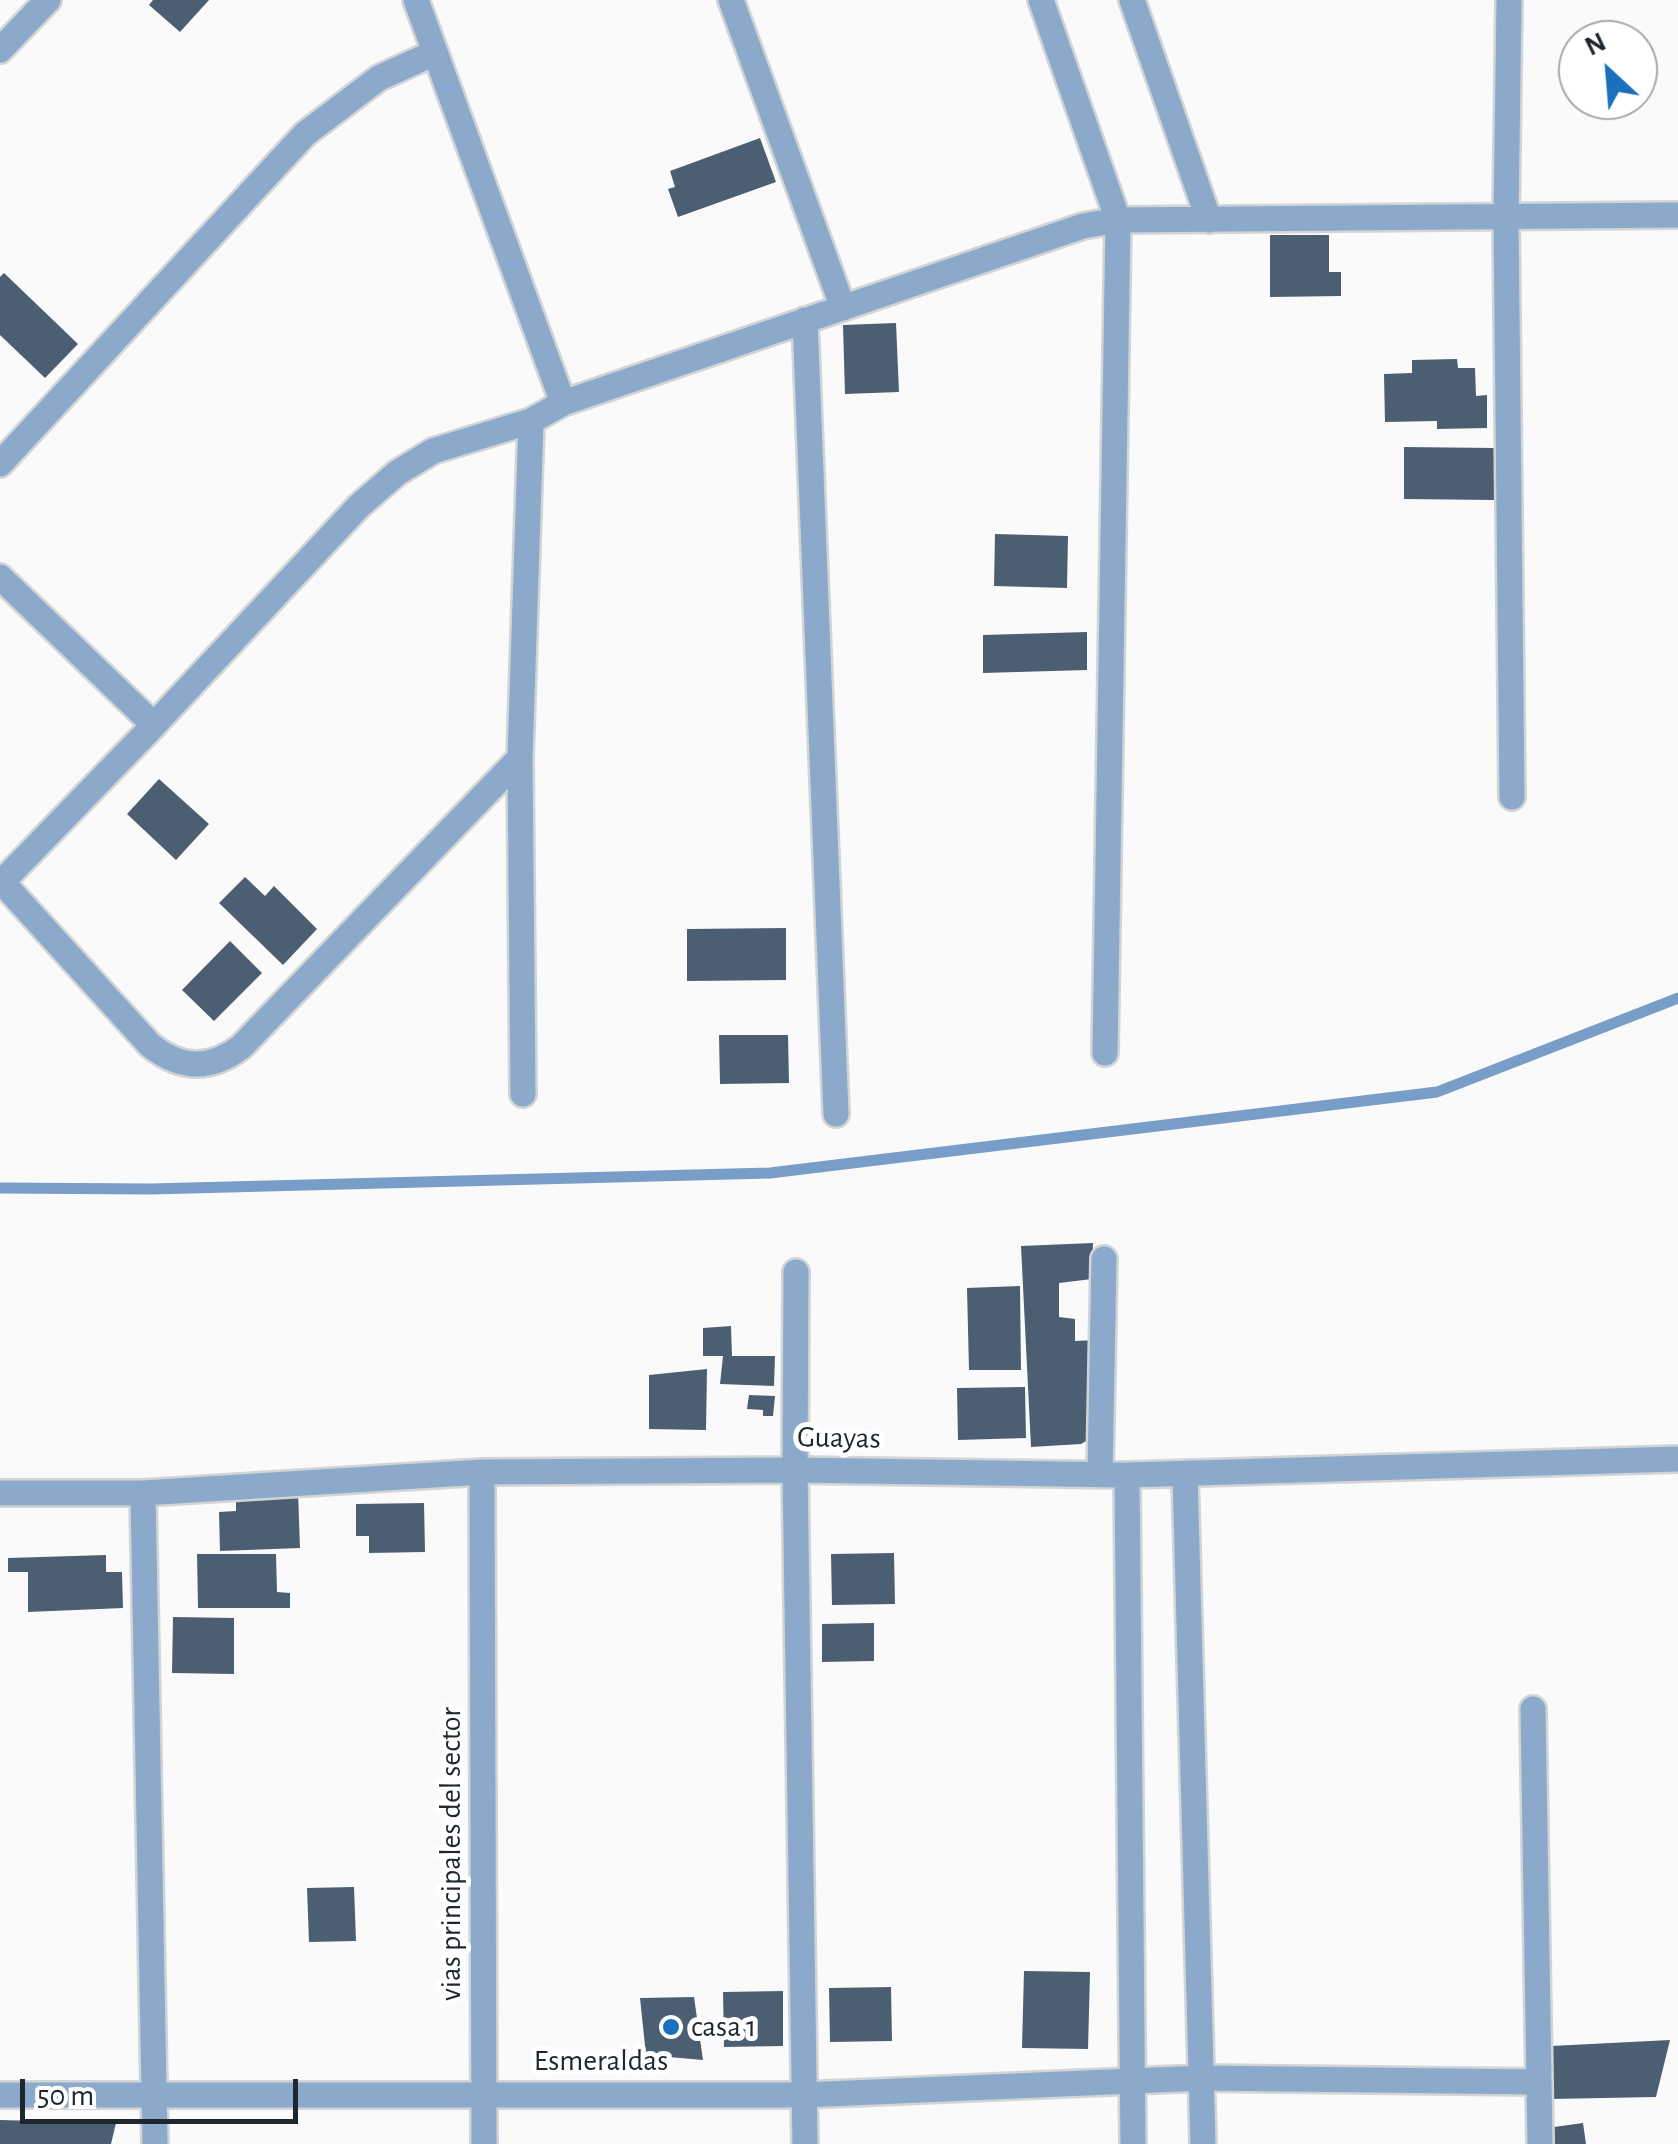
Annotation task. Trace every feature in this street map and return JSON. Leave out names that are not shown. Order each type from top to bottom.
[{"type":"street","points":[[0,50],[48,0]]},
{"type":"street","points":[[416,0],[563,404]]},
{"type":"street","points":[[731,0],[843,308]]},
{"type":"street","points":[[1042,0],[1118,220],[1106,1053]]},
{"type":"street","points":[[1132,0],[1209,220]]},
{"type":"street","points":[[1509,0],[1506,219],[1512,797]]},
{"type":"street","points":[[0,464],[305,134],[379,78],[434,53]]},
{"type":"street","points":[[520,758],[240,1048],[224,1060],[204,1065],[184,1065],[150,1044],[1,883],[359,506],[397,473],[433,451],[531,421],[563,404],[1083,226],[1118,220],[1678,215]]},
{"type":"street","points":[[805,320],[836,1114]]},
{"type":"street","points":[[523,1094],[520,758],[531,421]]},
{"type":"street","points":[[0,577],[154,725]]},
{"type":"street","points":[[1100,1474],[1104,1259]]},
{"type":"street","points":[[796,1272],[795,1470],[805,2144]]},
{"type":"street","name":"Guayas","points":[[0,1493],[143,1493],[482,1472],[795,1470],[1127,1475],[1678,1459]]},
{"type":"street","name":"vias principales del sector","points":[[482,1472],[495,2093],[484,2144]]},
{"type":"street","points":[[1185,1474],[1202,2144]]},
{"type":"street","points":[[1127,1475],[1134,2144]]},
{"type":"street","points":[[143,1493],[155,2144]]},
{"type":"street","points":[[1534,1709],[1540,2144]]},
{"type":"street","points":[[0,2094],[804,2094],[1202,2078],[1538,2082]]},
{"type":"building","points":[[153,0],[209,0],[180,32],[149,5]]},
{"type":"building","points":[[760,138],[776,182],[678,217],[668,189],[675,187],[670,171]]},
{"type":"building","points":[[1270,235],[1329,235],[1329,272],[1341,272],[1341,296],[1270,297]]},
{"type":"building","points":[[4,273],[78,344],[45,378],[0,335],[0,277]]},
{"type":"building","points":[[896,323],[899,392],[845,394],[843,325]]},
{"type":"building","points":[[1457,359],[1458,368],[1475,368],[1476,396],[1487,395],[1487,428],[1437,429],[1437,421],[1385,422],[1384,374],[1412,373],[1412,360]]},
{"type":"building","points":[[1404,447],[1495,448],[1495,500],[1404,499]]},
{"type":"building","points":[[995,534],[1068,536],[1067,588],[994,586]]},
{"type":"building","points":[[1087,632],[1087,670],[983,673],[983,635]]},
{"type":"building","points":[[159,779],[209,824],[176,860],[127,814]]},
{"type":"building","points":[[245,877],[265,896],[274,886],[317,929],[283,965],[219,903]]},
{"type":"building","points":[[786,928],[786,980],[687,981],[687,929]]},
{"type":"building","points":[[230,941],[262,973],[214,1021],[182,990]]},
{"type":"building","points":[[719,1035],[788,1035],[789,1083],[720,1084]]},
{"type":"building","points":[[1093,1243],[1092,1279],[1059,1283],[1059,1317],[1075,1319],[1075,1341],[1095,1340],[1093,1437],[1081,1444],[1031,1447],[1021,1246]]},
{"type":"building","points":[[1020,1286],[1021,1370],[969,1370],[967,1288]]},
{"type":"building","points":[[731,1326],[732,1356],[775,1356],[774,1386],[720,1384],[723,1356],[703,1356],[703,1328]]},
{"type":"building","points":[[707,1369],[706,1430],[649,1429],[649,1375]]},
{"type":"building","points":[[1025,1387],[1026,1438],[958,1440],[957,1388]]},
{"type":"building","points":[[749,1395],[775,1396],[773,1416],[763,1416],[763,1410],[747,1409]]},
{"type":"building","points":[[298,1492],[300,1548],[220,1551],[219,1512],[236,1511],[236,1495]]},
{"type":"building","points":[[424,1503],[425,1552],[369,1553],[369,1536],[356,1536],[356,1504]]},
{"type":"building","points":[[894,1553],[895,1604],[832,1605],[831,1554]]},
{"type":"building","points":[[197,1554],[276,1554],[277,1592],[290,1593],[290,1608],[198,1608]]},
{"type":"building","points":[[106,1555],[106,1572],[122,1572],[123,1608],[28,1612],[28,1572],[8,1572],[8,1558]]},
{"type":"building","points":[[173,1617],[234,1618],[234,1674],[172,1673]]},
{"type":"building","points":[[874,1623],[874,1661],[822,1662],[822,1624]]},
{"type":"building","points":[[354,1887],[356,1941],[309,1942],[307,1888]]},
{"type":"building","points":[[1024,1971],[1090,1972],[1088,2049],[1022,2048]]},
{"type":"building","points":[[891,1987],[892,2041],[830,2042],[829,1988]]},
{"type":"building","points":[[783,1991],[783,2046],[724,2047],[723,1992]]},
{"type":"building","name":"casa 1","points":[[694,1997],[703,2060],[646,2055],[640,1998]]},
{"type":"building","points":[[1670,2040],[1656,2097],[1550,2099],[1551,2046]]},
{"type":"building","points":[[0,2120],[116,2123],[111,2144],[0,2144]]},
{"type":"building","points":[[1583,2123],[1586,2144],[1555,2144],[1554,2127]]},
{"type":"waterway","points":[[0,1188],[151,1189],[770,1173],[1437,1092],[1678,998]]},
{"type":"place","name":"casa 1","points":[[671,2027]]}]
